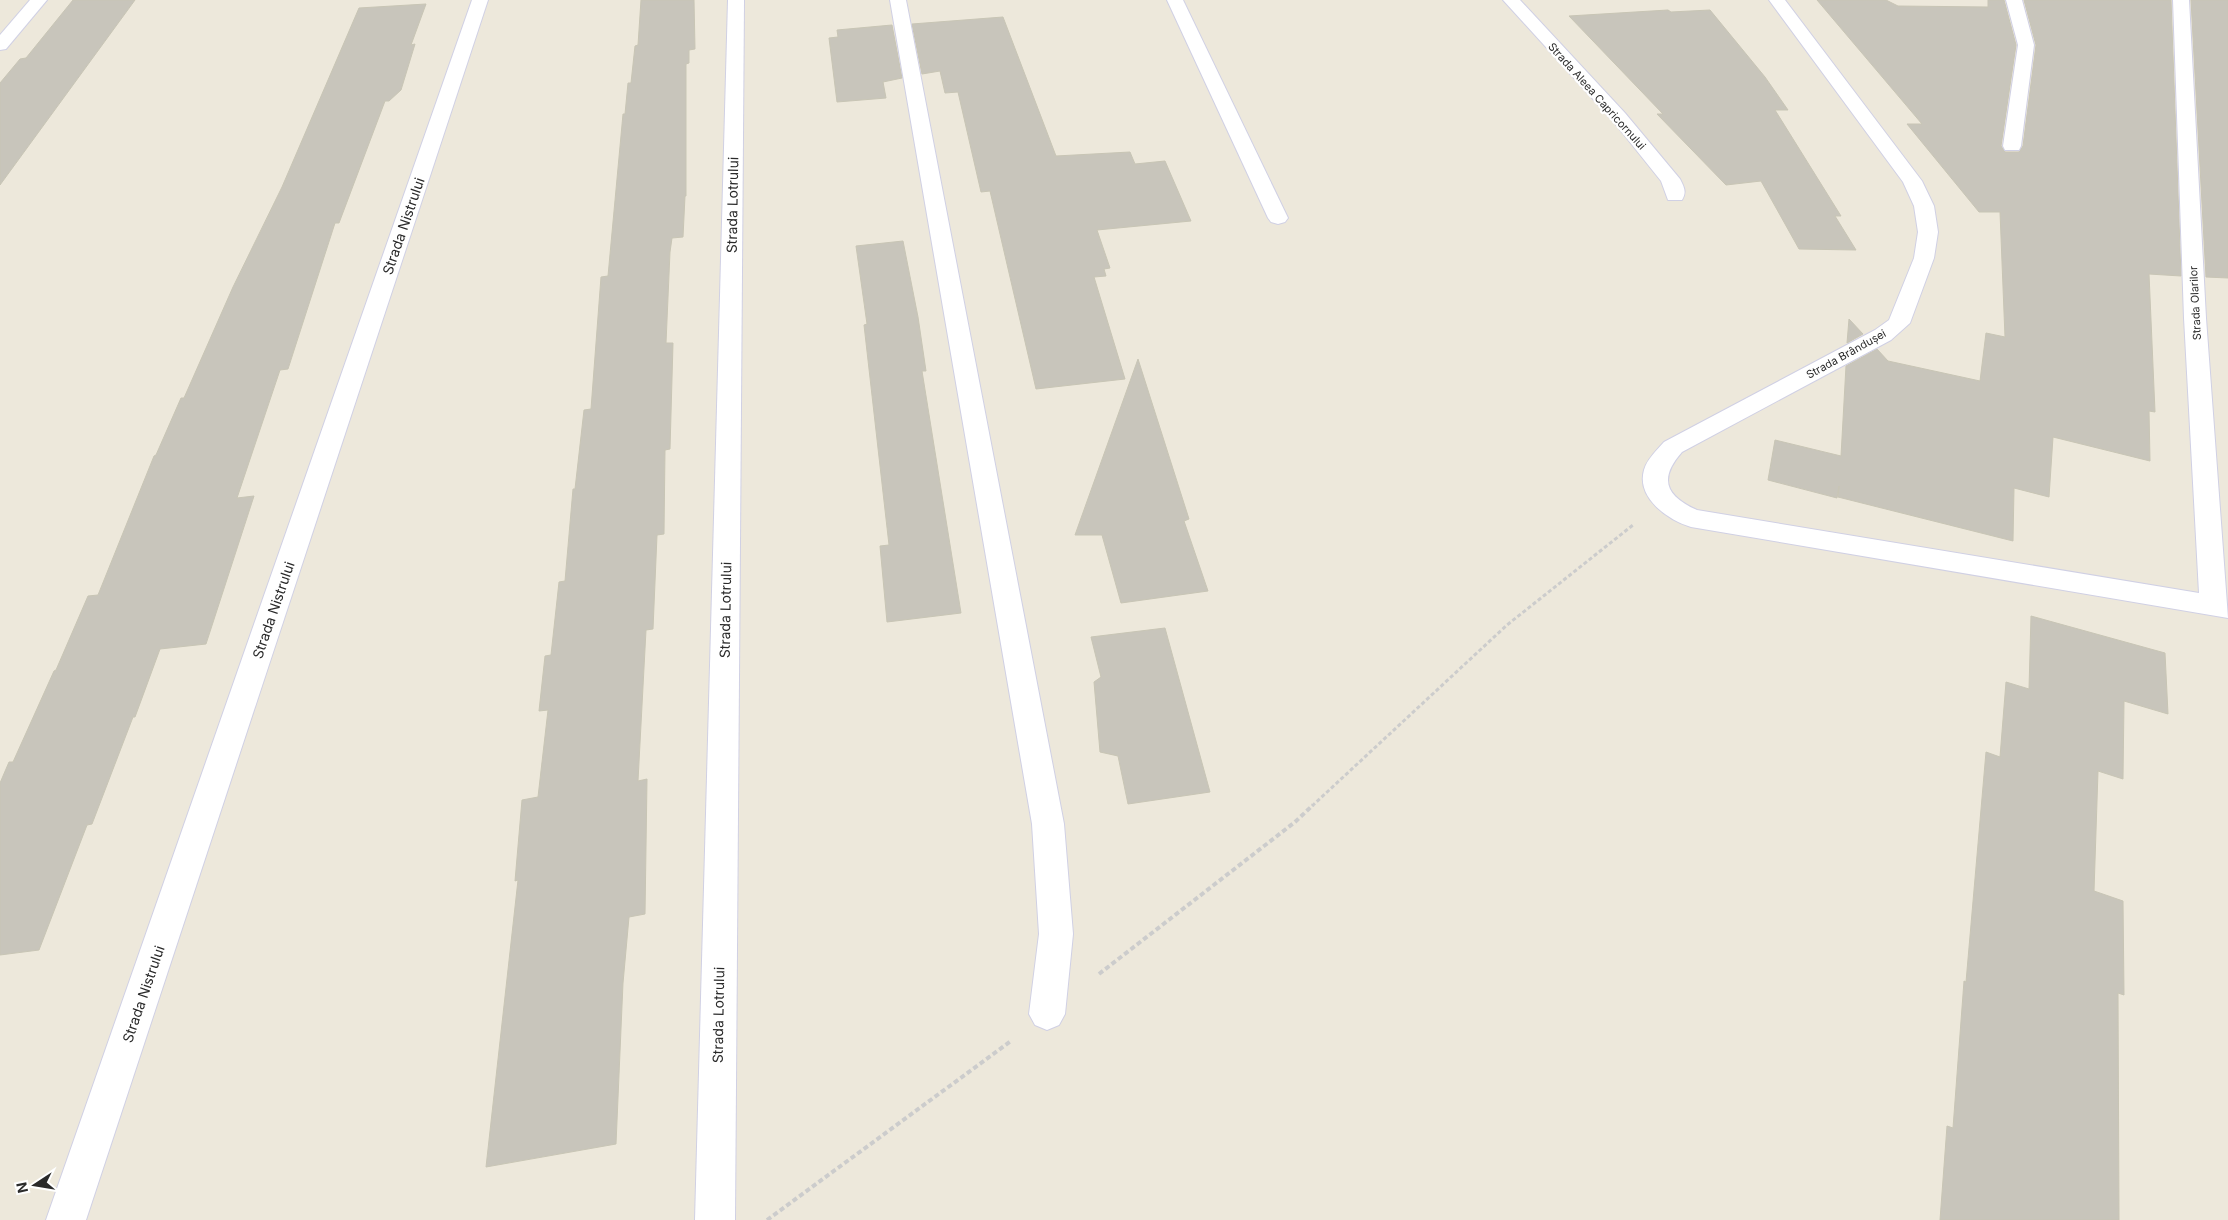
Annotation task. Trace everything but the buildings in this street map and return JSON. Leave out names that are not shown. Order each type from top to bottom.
[{"type":"street","points":[[0,45],[39,0]]},
{"type":"street","name":"Strada Nistrului","points":[[66,1220],[480,0]]},
{"type":"street","name":"Strada Lotrului","points":[[715,1220],[736,0]]},
{"type":"street","points":[[898,0],[1048,824],[1056,934],[1047,1014]]},
{"type":"street","points":[[1176,0],[1278,218]]},
{"type":"street","name":"Strada Aleea Capricornului","points":[[1511,0],[1618,117],[1665,172],[1675,189],[1675,196]]},
{"type":"street","name":"Strada Brândușei","points":[[1664,500],[1658,491],[1656,470],[1673,447],[1883,335],[1898,323],[1924,258],[1928,232],[1924,206],[1912,181],[1777,0]]},
{"type":"street","points":[[2012,146],[2016,99],[2026,45],[2014,0]]},
{"type":"street","name":"Strada Olarilor","points":[[2181,0],[2195,318],[2221,607]]},
{"type":"street","points":[[1664,500],[1676,511],[1691,518],[2221,607]]},
{"type":"path","points":[[767,1220],[1047,1014],[1295,822],[1507,624],[1664,500]]}]
